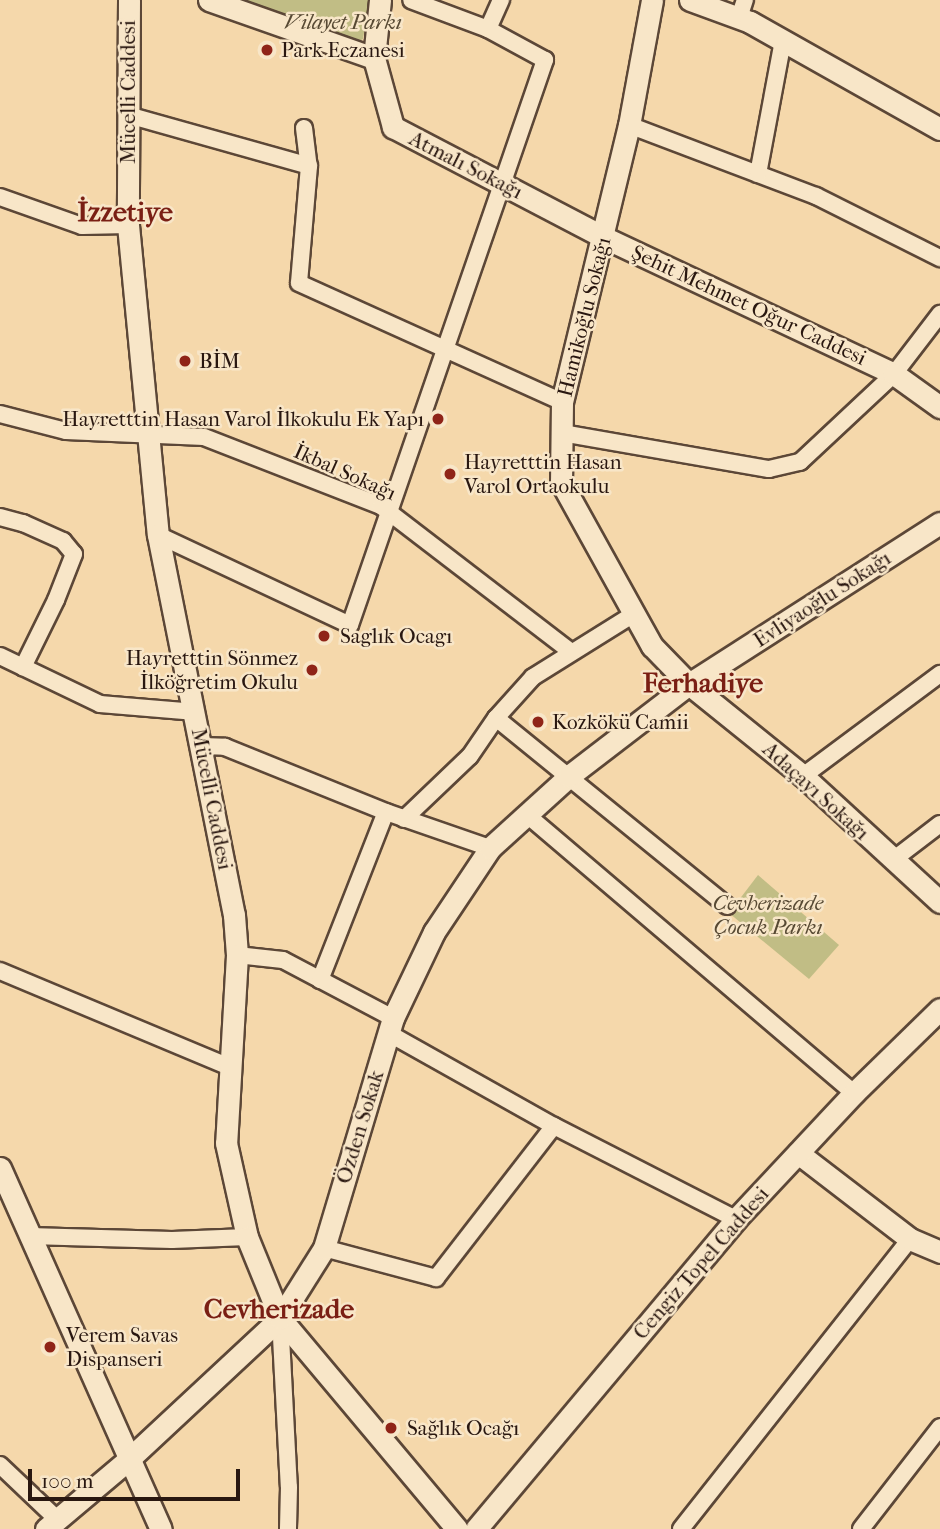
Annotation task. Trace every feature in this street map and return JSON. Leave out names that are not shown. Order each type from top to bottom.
[{"type":"main road","name":"Mücelli Caddesi","points":[[129,0],[128,225],[158,535],[196,712],[234,915],[237,955],[226,1143],[247,1237],[280,1318],[457,1529]]},
{"type":"main road","points":[[209,0],[374,58],[380,0]]},
{"type":"main road","name":"Hamikoğlu Sokağı","points":[[652,0],[629,124],[562,401],[561,482],[652,646],[689,684]]},
{"type":"main road","points":[[690,0],[742,9],[783,41],[940,129]]},
{"type":"main road","name":"Atmalı Sokağı","points":[[374,58],[393,127],[603,237]]},
{"type":"main road","name":"Şehit Mehmet Oğur Caddesi","points":[[603,237],[894,373],[940,407]]},
{"type":"main road","name":"Evliyaoğlu Sokağı","points":[[569,776],[689,684],[940,523]]},
{"type":"main road","name":"Adaçayı Sokağı","points":[[689,684],[803,776],[940,902]]},
{"type":"main road","name":"Özden Sokak","points":[[51,1524],[128,1460],[280,1318],[324,1248],[391,1026],[434,932],[490,848],[569,776]]},
{"type":"main road","name":"Cengiz Topel Caddesi","points":[[476,1529],[736,1219],[854,1093],[940,1009]]},
{"type":"main road","points":[[798,1153],[910,1239],[940,1252]]},
{"type":"main road","points":[[0,1168],[161,1529]]},
{"type":"street","points":[[158,535],[351,625],[545,61],[488,29],[411,0]]},
{"type":"street","points":[[488,29],[500,0]]},
{"type":"street","points":[[758,174],[783,41]]},
{"type":"street","points":[[128,115],[309,166]]},
{"type":"street","points":[[629,124],[816,196],[940,258]]},
{"type":"street","points":[[304,128],[309,166],[299,283],[447,347],[562,401]]},
{"type":"street","points":[[0,197],[82,226],[128,225]]},
{"type":"street","points":[[562,433],[769,469],[800,461],[894,373],[940,314]]},
{"type":"street","name":"İkbal Sokağı","points":[[0,414],[66,431],[147,432],[204,437],[381,506],[571,652]]},
{"type":"street","points":[[0,517],[23,523],[63,541],[74,554],[56,600],[23,667]]},
{"type":"street","points":[[404,819],[470,756],[496,718],[533,677],[634,614]]},
{"type":"street","points":[[0,656],[100,704],[196,712]]},
{"type":"street","points":[[803,776],[940,674]]},
{"type":"street","points":[[496,718],[727,905]]},
{"type":"street","points":[[202,746],[225,747],[404,819],[490,848]]},
{"type":"street","points":[[320,979],[386,812]]},
{"type":"street","points":[[526,814],[854,1093]]},
{"type":"street","points":[[893,860],[940,824]]},
{"type":"street","points":[[237,955],[283,960],[320,979],[554,1126],[736,1219]]},
{"type":"street","points":[[0,971],[230,1067]]},
{"type":"street","points":[[324,1248],[436,1278],[554,1126]]},
{"type":"street","points":[[29,1236],[172,1240],[247,1237]]},
{"type":"street","points":[[681,1529],[910,1239]]},
{"type":"street","points":[[280,1318],[289,1487],[288,1529]]},
{"type":"street","points":[[861,1529],[940,1427]]},
{"type":"street","points":[[0,1465],[51,1524]]},
{"type":"green space","name":"Vilayet Parkı","points":[[247,0],[369,0],[363,39],[354,44],[244,11]]},
{"type":"green space","name":"Cevherizade Çocuk Parkı","points":[[758,875],[839,945],[809,979],[729,913]]},
{"type":"place","name":"Park Eczanesi","points":[[267,50]]},
{"type":"place","name":"BİM","points":[[185,361]]},
{"type":"place","name":"Hayretttin Hasan Varol İlkokulu Ek Yapı","points":[[438,419]]},
{"type":"place","name":"Hayretttin Hasan Varol Ortaokulu","points":[[450,474]]},
{"type":"place","name":"Saglık Ocagı","points":[[324,636]]},
{"type":"place","name":"Hayretttin Sönmez İlköğretim Okulu","points":[[312,670]]},
{"type":"place","name":"Kozkökü Camii","points":[[538,722]]},
{"type":"place","name":"Verem Savas Dispanseri","points":[[50,1347]]},
{"type":"place","name":"Sağlık Ocağı","points":[[391,1428]]},
{"type":"district","name":"İzzetiye","points":[[125,212]]},
{"type":"district","name":"Ferhadiye","points":[[703,683]]},
{"type":"district","name":"Cevherizade","points":[[279,1309]]}]
